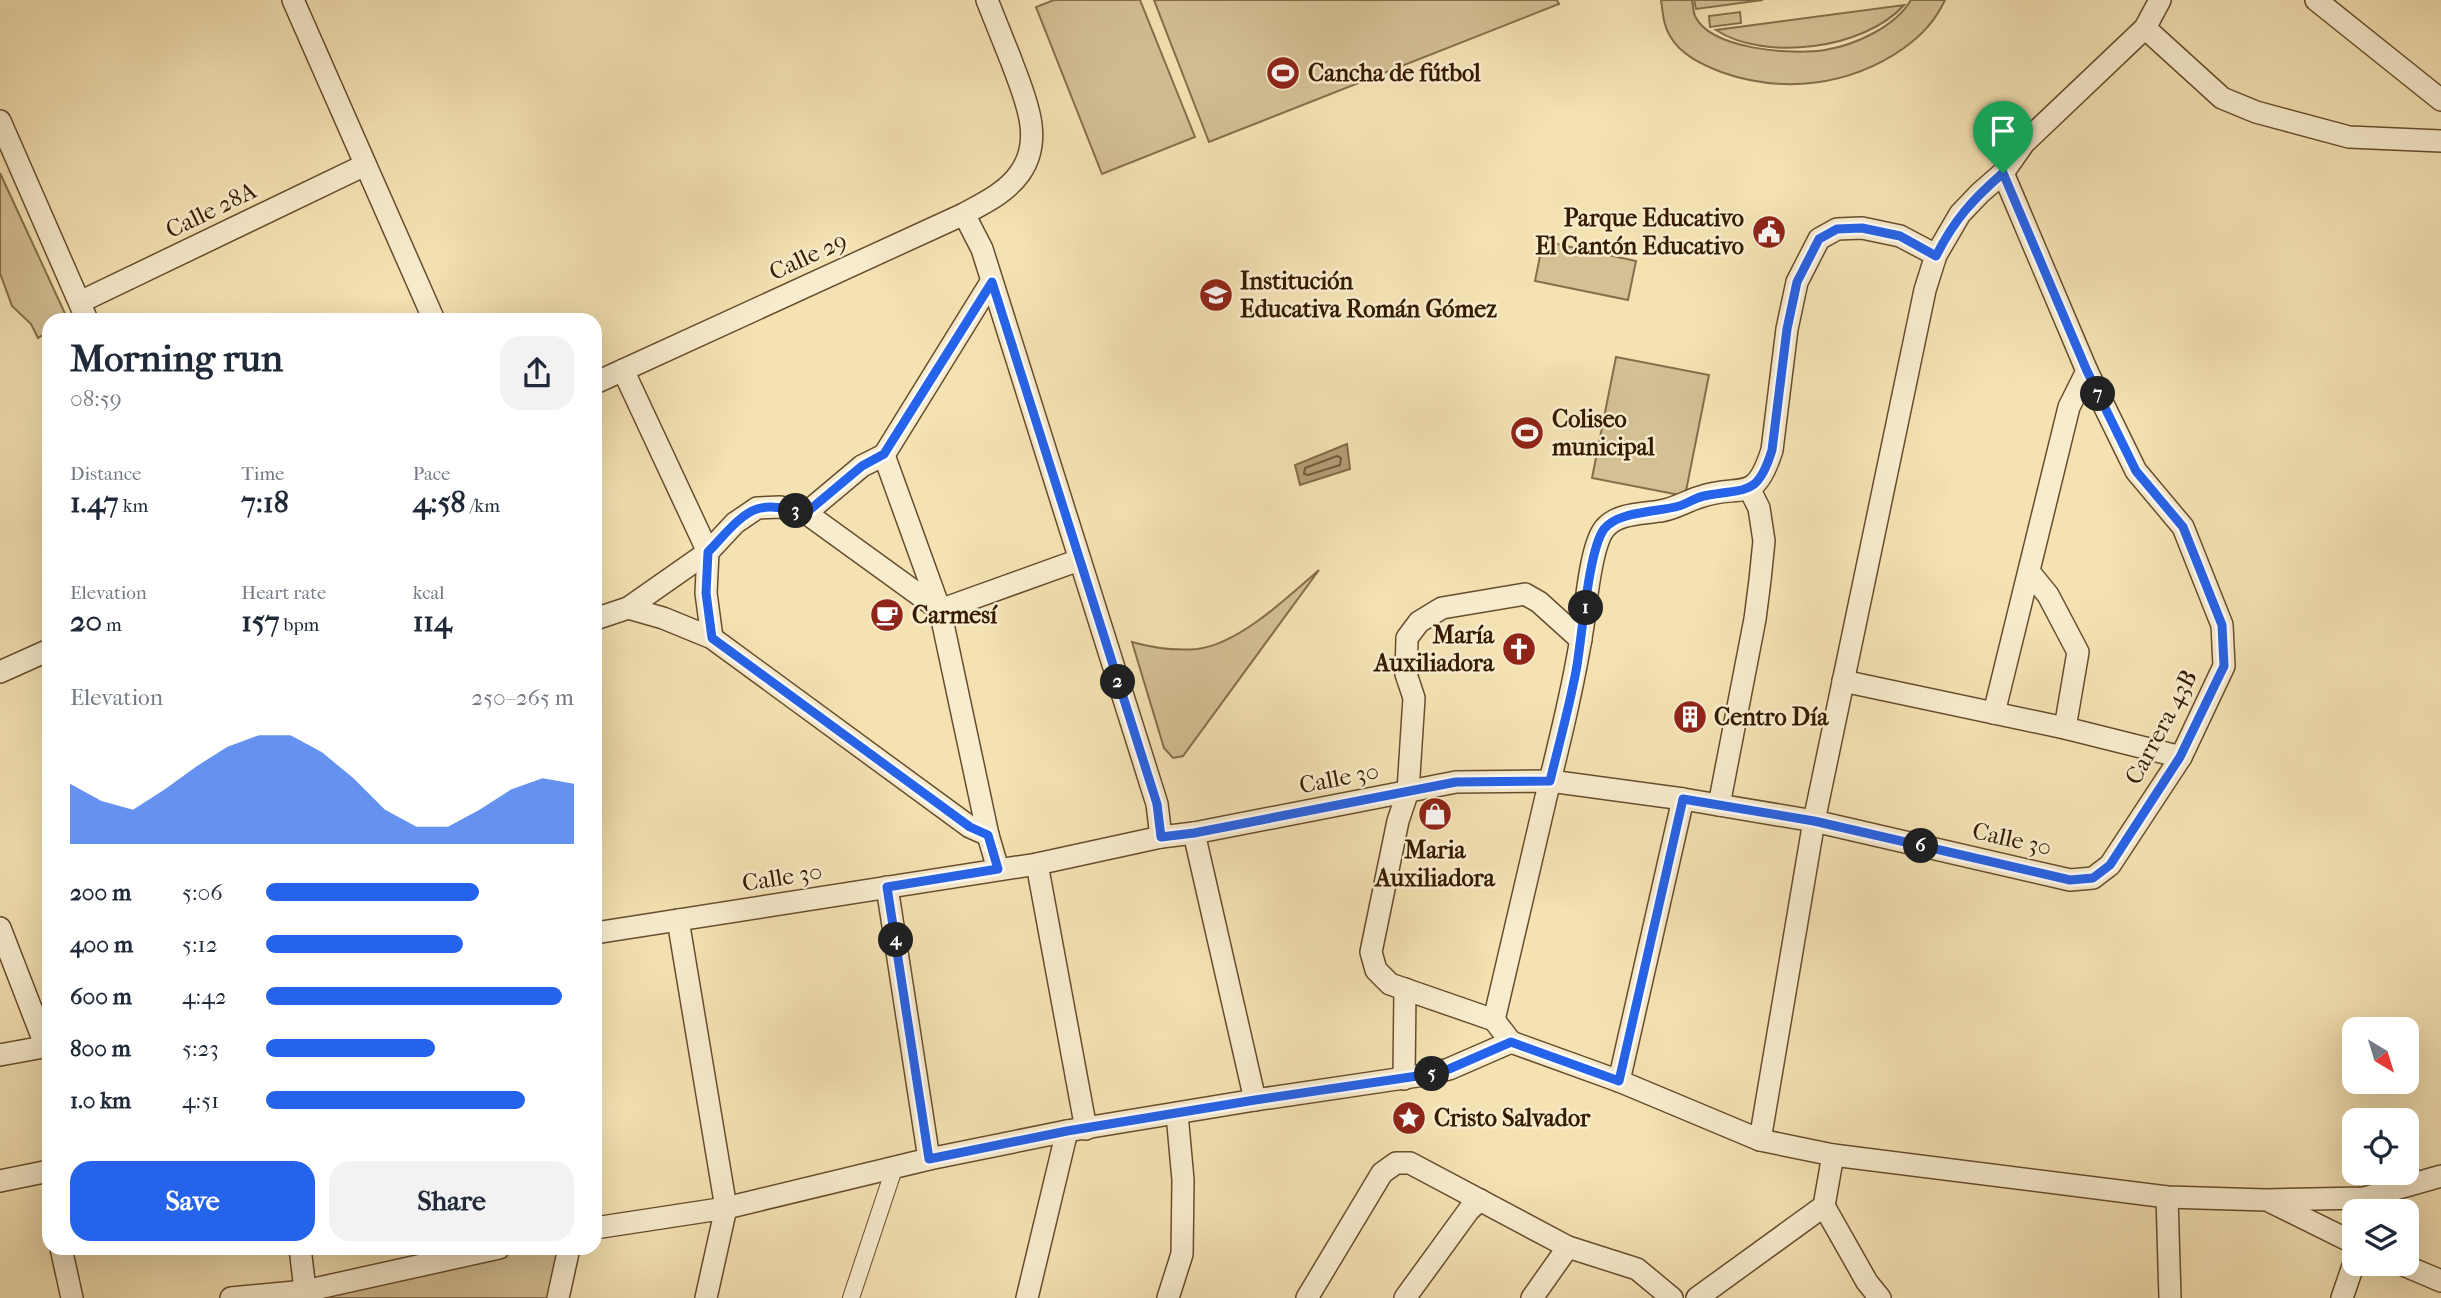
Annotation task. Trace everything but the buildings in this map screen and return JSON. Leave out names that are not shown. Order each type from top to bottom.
[{"type":"street","points":[[293,0],[432,313]]},
{"type":"street","name":"Calle 29","points":[[602,380],[964,214],[994,198],[1007,187],[1020,173],[1028,157],[1032,135],[1028,106],[988,0]]},
{"type":"street","points":[[1760,1140],[1814,821],[1925,290],[1936,256],[1960,214],[1980,192],[2003,173],[2024,144],[2145,28],[2160,0]]},
{"type":"street","points":[[2316,0],[2441,100]]},
{"type":"street","points":[[2145,28],[2222,98],[2256,112],[2349,137],[2441,141]]},
{"type":"street","points":[[0,121],[84,311]]},
{"type":"street","name":"Calle 28A","points":[[84,311],[365,164]]},
{"type":"street","name":"Carrera 43B","points":[[2003,173],[2087,371],[2136,471],[2183,527],[2222,625],[2224,666],[2180,757],[2110,865],[2093,878]]},
{"type":"street","points":[[964,214],[982,249],[1157,804],[1161,837]]},
{"type":"street","points":[[1494,1020],[1576,672],[1594,556],[1604,528],[1623,517],[1662,511],[1684,505],[1699,497],[1739,492],[1757,482],[1772,450],[1787,329],[1797,282],[1819,239],[1837,229],[1862,228],[1900,236],[1936,256]]},
{"type":"street","points":[[806,513],[862,466],[884,454],[992,282]]},
{"type":"street","points":[[623,369],[708,552],[706,593],[712,638]]},
{"type":"street","points":[[1994,713],[2069,407],[2087,371]]},
{"type":"street","points":[[884,454],[940,610],[988,835],[998,869]]},
{"type":"street","points":[[1719,805],[1755,619],[1764,541],[1759,509],[1749,488]]},
{"type":"street","points":[[602,617],[628,608],[708,552],[735,523],[757,509],[780,507],[806,513],[940,610]]},
{"type":"street","points":[[940,610],[1079,560]]},
{"type":"street","points":[[2030,573],[2048,595],[2078,652],[2065,728]]},
{"type":"street","points":[[1581,640],[1539,602],[1525,594],[1442,608],[1419,622],[1407,638],[1406,674],[1415,698],[1408,791],[1398,821],[1371,952],[1376,970],[1390,984],[1494,1020],[1511,1042],[1619,1081],[1760,1140],[1833,1155],[2168,1197],[2266,1200],[2364,1198],[2441,1176]]},
{"type":"street","points":[[628,608],[663,618],[712,638],[970,827],[988,835]]},
{"type":"street","points":[[0,672],[42,653]]},
{"type":"street","points":[[1843,681],[2065,728],[2180,757]]},
{"type":"street","name":"Calle 30","points":[[602,928],[678,920],[1037,864],[1161,837],[1194,833],[1456,782],[1550,781],[1683,799],[1814,821],[2070,880],[2093,878]]},
{"type":"street","points":[[1619,1081],[1683,799]]},
{"type":"street","points":[[1194,833],[1255,1100]]},
{"type":"street","points":[[1027,1298],[1076,1130],[1037,864]]},
{"type":"street","points":[[887,887],[929,1159]]},
{"type":"street","points":[[678,920],[726,1208],[706,1298]]},
{"type":"street","points":[[0,928],[42,1032]]},
{"type":"street","points":[[1404,1079],[1405,989]]},
{"type":"street","points":[[602,1227],[726,1208],[895,1166],[1076,1130],[1255,1100],[1404,1079],[1449,1069],[1511,1042]]},
{"type":"street","points":[[0,1055],[42,1048]]},
{"type":"street","points":[[1168,1298],[1182,1254],[1183,1180],[1177,1114]]},
{"type":"street","points":[[1833,1155],[1824,1206],[1867,1282],[1880,1298]]},
{"type":"street","points":[[1307,1298],[1382,1173],[1396,1163],[1410,1163],[1567,1247],[1637,1269],[1672,1298]]},
{"type":"street","points":[[851,1298],[895,1166]]},
{"type":"street","points":[[0,1181],[42,1178]]},
{"type":"street","points":[[2168,1197],[2170,1298]]},
{"type":"street","points":[[1405,1298],[1469,1210],[1480,1200]]},
{"type":"street","points":[[2266,1200],[2342,1236]]},
{"type":"street","points":[[1698,1298],[1824,1206]]},
{"type":"street","points":[[1532,1298],[1567,1247]]},
{"type":"street","points":[[63,1255],[72,1298]]},
{"type":"street","points":[[301,1255],[305,1294]]},
{"type":"street","points":[[231,1298],[305,1294],[469,1255]]},
{"type":"street","points":[[558,1298],[567,1255]]},
{"type":"street","points":[[2419,1271],[2441,1281]]},
{"type":"street","points":[[2342,1298],[2350,1276]]},
{"type":"shaded area","points":[[1054,0],[1140,0],[1195,137],[1102,174],[1036,7]]},
{"type":"shaded area","name":"Cancha de fútbol","points":[[1154,0],[1557,0],[1559,4],[1209,142]]},
{"type":"shaded area","points":[[1661,0],[1692,0],[1695,16],[1704,27],[1735,43],[1793,52],[1825,50],[1861,39],[1885,26],[1904,10],[1911,0],[1945,0],[1923,32],[1883,61],[1839,78],[1792,84],[1744,79],[1706,66],[1692,58],[1680,49],[1668,32]]},
{"type":"shaded area","points":[[1694,0],[1763,0],[1696,9]]},
{"type":"shaded area","points":[[1904,5],[1887,20],[1865,32],[1814,46],[1761,46],[1737,40],[1716,30]]},
{"type":"shaded area","points":[[1740,12],[1741,23],[1710,27],[1709,16]]},
{"type":"shaded area","points":[[0,173],[65,313],[42,313],[42,335],[38,338],[31,324],[12,306],[0,273]]},
{"type":"shaded area","points":[[1543,241],[1636,261],[1628,300],[1535,281]]},
{"type":"shaded area","points":[[1616,357],[1709,375],[1685,496],[1592,478]]},
{"type":"shaded area","points":[[1319,570],[1183,756],[1173,758],[1164,748],[1132,642],[1180,650],[1213,645],[1262,618]]},
{"type":"shaded area","points":[[485,1255],[564,1255],[555,1298],[309,1298],[309,1295]]},
{"type":"water","points":[[1347,444],[1350,469],[1300,485],[1295,465]]},
{"type":"place","name":"Cancha de fútbol","points":[[1283,73]]},
{"type":"place","name":"Parque Educativo El Cantón Educativo","points":[[1769,232]]},
{"type":"place","name":"Institución Educativa Román Gómez","points":[[1216,295]]},
{"type":"place","name":"Coliseo municipal","points":[[1527,433]]},
{"type":"place","name":"Carmesí","points":[[887,615]]},
{"type":"place","name":"María Auxiliadora","points":[[1519,649]]},
{"type":"place","name":"Centro Día","points":[[1690,717]]},
{"type":"place","name":"Maria Auxiliadora","points":[[1435,814]]},
{"type":"place","name":"Cristo Salvador","points":[[1409,1118]]},
{"type":"route","points":[[2003,173],[2087,371],[2136,471],[2183,527],[2222,625],[2224,666],[2180,757],[2110,865],[2093,878],[2070,880],[1814,821],[1683,799],[1619,1081],[1511,1042],[1431,1074],[1067,1131],[929,1159],[887,887],[998,869],[988,835],[970,827],[712,638],[706,593],[708,552],[735,523],[757,509],[780,507],[806,513],[862,466],[884,454],[992,282],[1157,804],[1161,837],[1312,811],[1456,782],[1550,781],[1576,672],[1591,570],[1604,528],[1623,517],[1662,511],[1684,505],[1699,497],[1739,492],[1757,482],[1772,450],[1787,329],[1797,282],[1819,239],[1837,229],[1862,228],[1900,236],[1936,256],[1960,214],[1980,192],[2003,173]]}]
